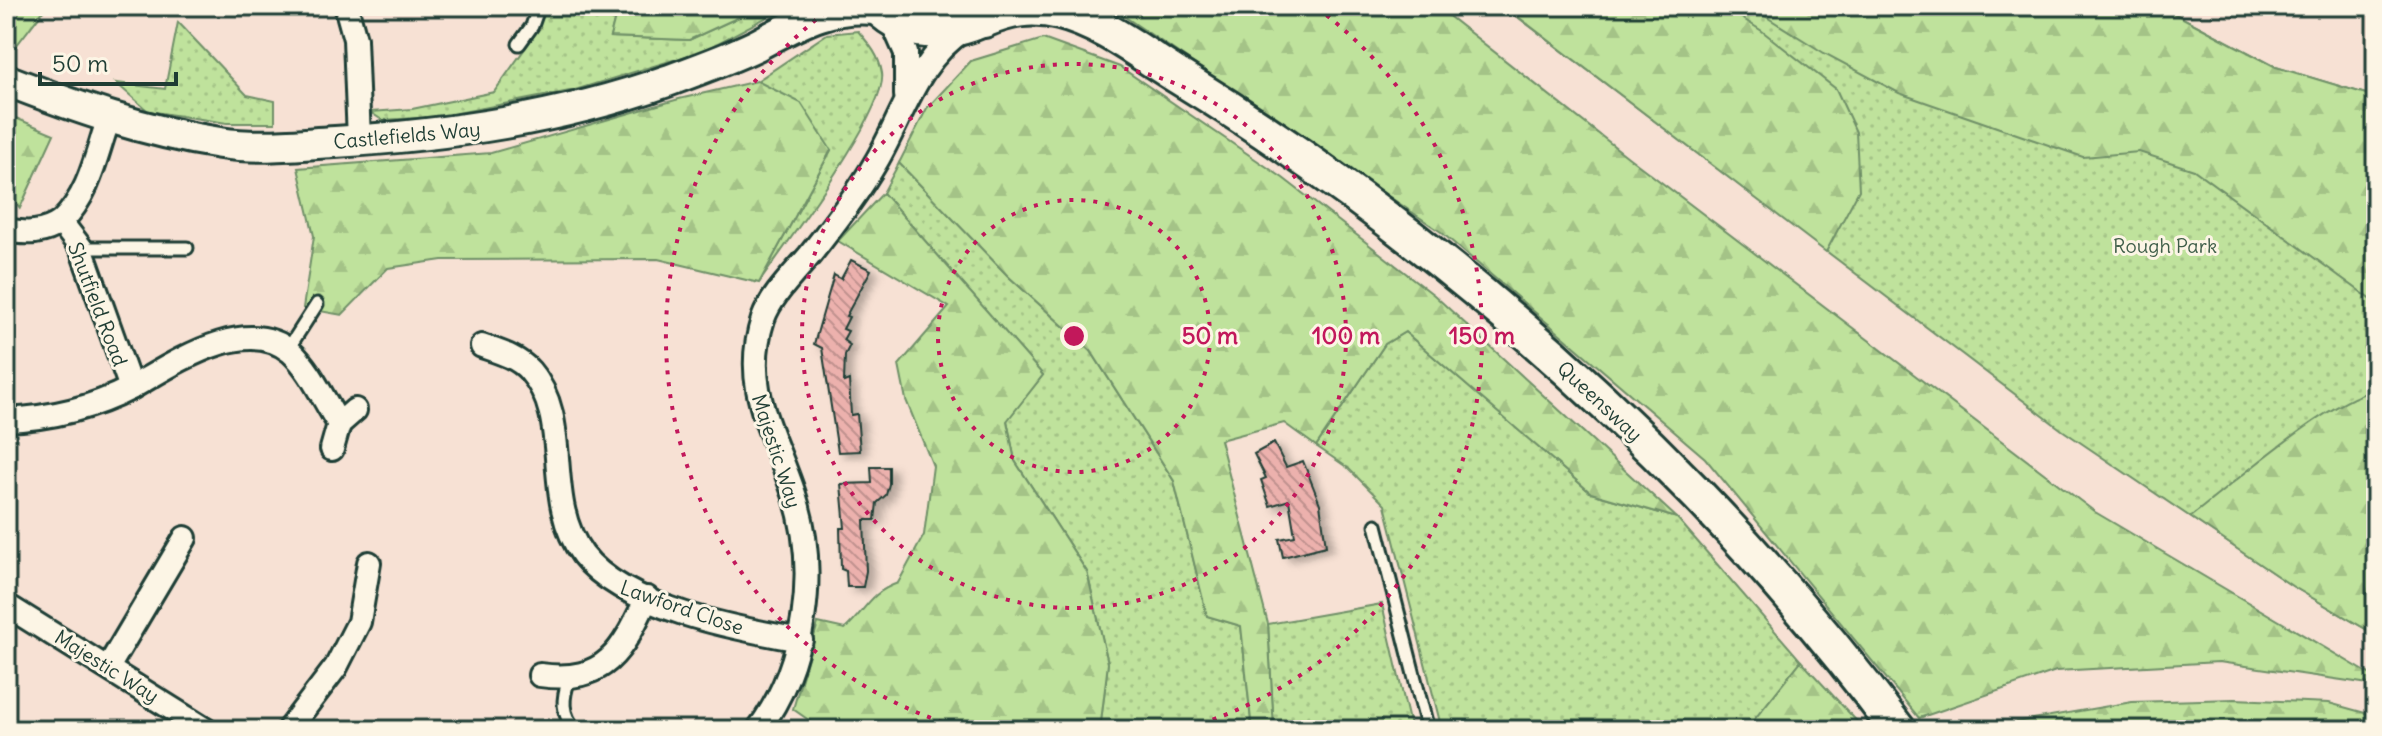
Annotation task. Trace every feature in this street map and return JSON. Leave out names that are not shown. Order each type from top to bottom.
[{"type":"main road","name":"Castlefields Way","points":[[6,80],[109,118],[220,143],[266,147],[359,140],[483,129],[655,85],[711,65],[806,13],[841,8],[883,11]]},
{"type":"main road","name":"Queensway","points":[[883,11],[914,27],[941,31],[1003,12],[1034,8],[1082,14],[1248,119],[1405,233],[1587,387],[1698,495],[1893,724]]},
{"type":"street","points":[[346,6],[355,39],[359,140]]},
{"type":"street","name":"Majestic Way","points":[[883,11],[908,66],[902,107]]},
{"type":"street","name":"Majestic Way","points":[[758,730],[772,711],[801,640],[805,552],[795,495],[756,390],[763,319],[876,162],[923,68],[985,18]]},
{"type":"street","name":"Shutfield Road","points":[[109,118],[85,193],[79,205],[61,222],[81,248],[131,388],[224,342],[243,337],[288,349]]},
{"type":"street","points":[[6,230],[24,234],[41,232],[61,222]]},
{"type":"street","name":"Lawford Close","points":[[482,346],[513,357],[531,371],[547,402],[553,422],[565,525],[584,557],[612,582],[647,598],[738,629],[801,640]]},
{"type":"street","points":[[288,349],[347,417],[332,449]]},
{"type":"street","points":[[6,420],[59,413],[110,399],[131,388]]},
{"type":"street","points":[[109,666],[164,580],[185,538]]},
{"type":"street","points":[[288,730],[336,667],[359,622],[369,563]]},
{"type":"street","points":[[540,675],[569,679],[599,669],[624,646],[647,598]]},
{"type":"street","name":"Majestic Way","points":[[6,605],[109,666],[179,722],[206,730]]},
{"type":"lane","points":[[519,44],[532,26],[539,6]]},
{"type":"lane","points":[[81,248],[187,248]]},
{"type":"lane","points":[[288,349],[317,304]]},
{"type":"lane","points":[[1376,525],[1428,730]]},
{"type":"lane","points":[[569,679],[562,698],[567,720],[575,730]]},
{"type":"green space","points":[[6,6],[47,6],[16,46],[6,43]]},
{"type":"green space","points":[[544,6],[618,6],[610,37],[689,40],[763,6],[788,6],[703,51],[575,90],[437,117],[382,120],[370,112],[412,109],[494,92],[531,40]]},
{"type":"green space","points":[[618,6],[763,6],[689,40],[610,37]]},
{"type":"green space","points":[[1109,6],[1436,6],[1628,157],[2095,512],[2376,678],[2376,685],[2219,662],[2056,671],[1919,718],[1705,458],[1441,232]]},
{"type":"green space","name":"Rough Park","points":[[1503,6],[2160,6],[2276,67],[2376,97],[2376,635],[2292,586],[2062,430]]},
{"type":"green space","points":[[1504,6],[1723,6],[1762,31],[1836,89],[1856,132],[1859,190],[1826,252]]},
{"type":"green space","points":[[1749,6],[2160,6],[2276,67],[2376,97],[2376,303],[2194,170],[2139,152],[2083,157],[1899,93],[1824,53]]},
{"type":"green space","points":[[178,22],[247,95],[275,101],[275,123],[227,123],[148,111],[116,83],[165,89]]},
{"type":"green space","points":[[858,31],[870,45],[882,73],[869,117],[832,178],[759,283],[831,150],[757,81],[827,34]]},
{"type":"green space","points":[[1043,39],[1120,67],[1283,178],[1434,295],[1677,518],[1591,493],[1405,332],[1385,344],[1316,446],[1284,423],[1220,440],[1268,624],[1274,730],[1252,730],[1241,626],[1207,616],[1174,481],[1091,351],[1008,276],[899,163],[927,108],[971,61]]},
{"type":"green space","points":[[757,81],[801,103],[831,150],[759,283],[658,259],[442,260],[388,268],[342,315],[303,308],[314,236],[298,168],[491,153],[679,99]]},
{"type":"green space","points":[[6,114],[54,134],[20,208],[6,190]]},
{"type":"green space","points":[[899,163],[1008,276],[1091,351],[1174,481],[1207,616],[1241,626],[1252,730],[1100,730],[1108,663],[1087,572],[1015,461],[1007,420],[1043,375],[883,193]]},
{"type":"green space","points":[[883,193],[1043,375],[1007,421],[1015,461],[1087,572],[1108,663],[1100,730],[823,730],[793,709],[818,623],[845,629],[874,597],[898,583],[924,535],[933,466],[906,400],[899,365],[949,307],[838,241]]},
{"type":"green space","points":[[1405,332],[1591,493],[1677,518],[1801,661],[1746,730],[1442,730],[1385,505],[1348,468],[1316,446],[1385,344]]},
{"type":"green space","points":[[2376,390],[2376,635],[2292,586],[2190,517],[2308,425],[2356,397]]},
{"type":"green space","points":[[1382,604],[1411,730],[1274,730],[1268,624]]},
{"type":"green space","points":[[1801,661],[1865,730],[1746,730]]},
{"type":"green space","points":[[2235,699],[2329,703],[2376,716],[2376,730],[2001,730],[2016,722],[2132,702]]},
{"type":"building","points":[[851,260],[871,270],[846,316],[849,317],[843,329],[848,331],[843,340],[850,345],[845,355],[844,382],[849,380],[851,415],[857,414],[860,451],[838,452],[822,348],[814,344],[834,275],[841,279]]},
{"type":"building","points":[[1274,443],[1286,467],[1303,461],[1320,504],[1326,546],[1283,557],[1279,539],[1295,536],[1289,500],[1270,506],[1261,480],[1266,478],[1254,454]]},
{"type":"building","points":[[871,467],[889,467],[889,484],[886,495],[877,503],[875,520],[864,520],[866,571],[863,587],[847,587],[846,571],[841,569],[840,528],[845,528],[841,484],[872,483]]}]
